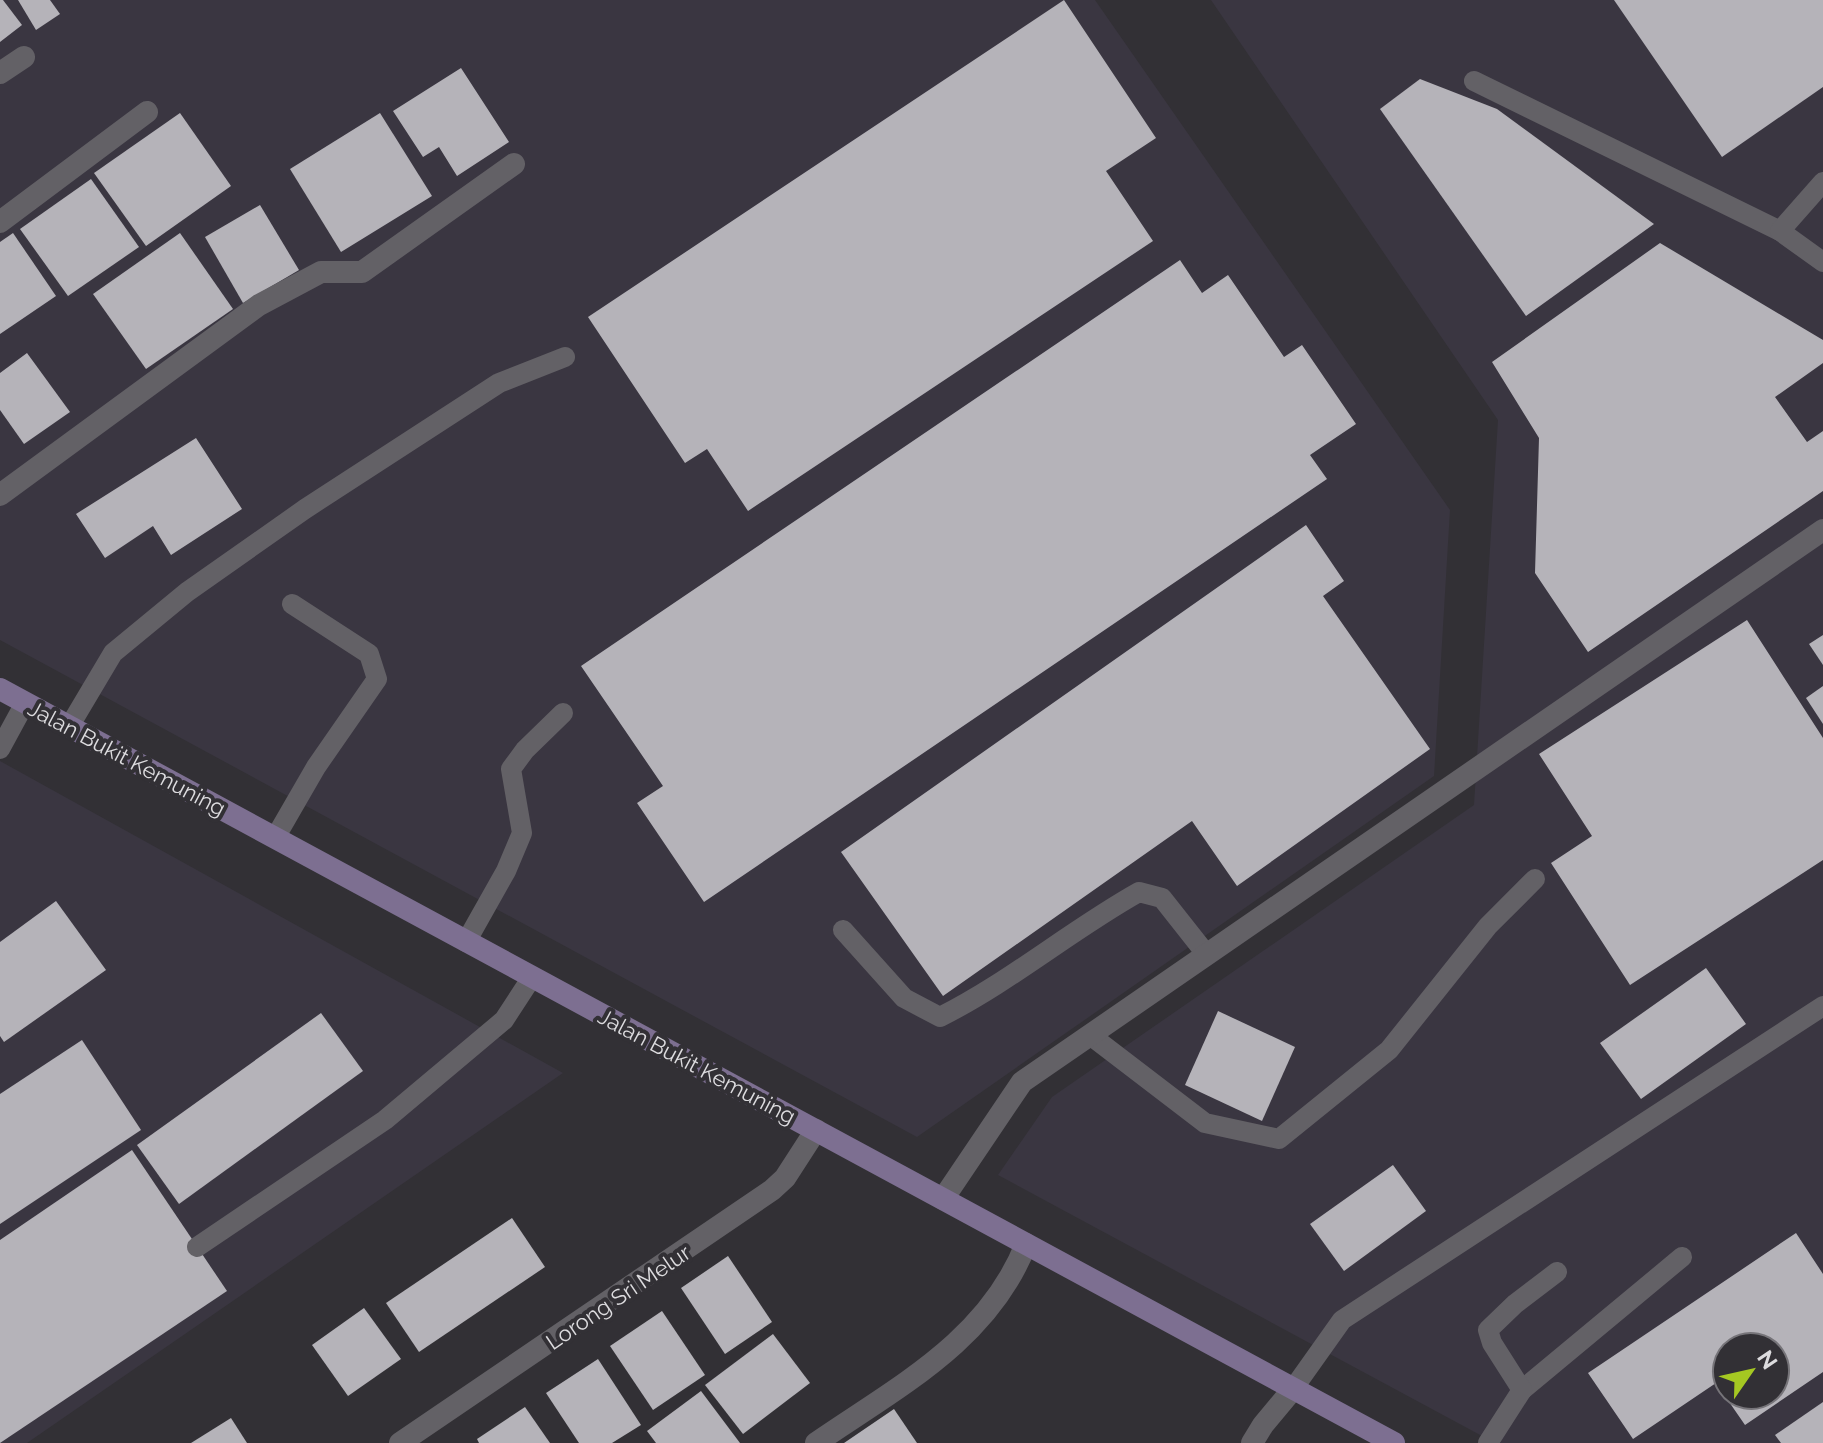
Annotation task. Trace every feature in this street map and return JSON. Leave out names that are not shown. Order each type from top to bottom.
[{"type":"main road","name":"Jalan Bukit Kemuning","points":[[0,689],[1394,1443]]},
{"type":"street","points":[[0,73],[24,57]]},
{"type":"street","points":[[0,222],[147,112]]},
{"type":"street","points":[[0,495],[259,305],[321,272],[362,272],[514,164]]},
{"type":"street","points":[[943,1199],[1022,1082],[1823,530]]},
{"type":"street","name":"Lorong Sri Melur","points":[[400,1443],[772,1190],[785,1178],[816,1130]]},
{"type":"street","points":[[816,1443],[932,1365],[980,1319],[1015,1271],[1026,1244]]},
{"type":"street","points":[[1252,1443],[1293,1389]]},
{"type":"lane","points":[[1474,81],[1780,231],[1823,262]]},
{"type":"lane","points":[[1780,231],[1823,182]]},
{"type":"lane","points":[[69,727],[113,653],[187,592],[305,509],[499,383],[565,357]]},
{"type":"lane","points":[[275,838],[316,767],[377,679],[369,654],[292,604]]},
{"type":"lane","points":[[0,749],[25,703]]},
{"type":"lane","points":[[466,942],[506,871],[522,833],[511,769],[525,750],[563,713]]},
{"type":"lane","points":[[1090,1035],[1205,1123],[1279,1139],[1389,1050],[1488,926],[1535,879]]},
{"type":"lane","points":[[843,930],[904,998],[940,1017],[968,1003],[1139,892],[1162,898],[1207,955]]},
{"type":"lane","points":[[197,1247],[385,1120],[504,1020],[532,977]]},
{"type":"lane","points":[[1293,1389],[1342,1320],[1823,1006]]},
{"type":"lane","points":[[1488,1443],[1522,1390],[1682,1257]]},
{"type":"lane","points":[[1522,1390],[1492,1343],[1488,1330],[1505,1311],[1557,1272]]},
{"type":"shaded area","points":[[0,0],[1095,0],[1450,510],[1434,776],[917,1137],[0,640]]},
{"type":"shaded area","points":[[1211,0],[1823,0],[1823,1443],[1495,1443],[998,1175],[1052,1097],[1474,805],[1498,420]]},
{"type":"shaded area","points":[[0,761],[563,1073],[27,1443],[0,1443]]},
{"type":"building","points":[[0,0],[22,25],[0,42]]},
{"type":"building","points":[[18,0],[50,0],[60,14],[36,30]]},
{"type":"building","points":[[1064,0],[1156,138],[1106,171],[1153,241],[748,511],[707,449],[685,463],[588,317]]},
{"type":"building","points":[[1614,0],[1823,0],[1823,87],[1722,157]]},
{"type":"building","points":[[461,68],[509,142],[457,176],[439,147],[423,157],[393,111]]},
{"type":"building","points":[[1420,79],[1497,109],[1654,224],[1526,316],[1380,109]]},
{"type":"building","points":[[180,113],[231,186],[146,246],[94,173]]},
{"type":"building","points":[[380,113],[432,196],[341,252],[290,169]]},
{"type":"building","points":[[91,179],[139,247],[68,296],[20,229]]},
{"type":"building","points":[[260,205],[299,270],[243,303],[205,237]]},
{"type":"building","points":[[13,233],[56,296],[0,334],[0,242]]},
{"type":"building","points":[[180,233],[233,309],[146,369],[93,294]]},
{"type":"building","points":[[1660,243],[1823,340],[1823,363],[1775,397],[1807,442],[1823,431],[1823,491],[1588,652],[1535,573],[1539,438],[1492,362]]},
{"type":"building","points":[[1180,260],[1202,293],[1228,275],[1284,357],[1302,345],[1356,424],[1310,455],[1327,479],[704,902],[637,803],[663,786],[581,666]]},
{"type":"building","points":[[27,353],[70,412],[24,444],[0,410],[0,373]]},
{"type":"building","points":[[196,438],[242,509],[171,555],[153,526],[105,558],[76,514]]},
{"type":"building","points":[[1306,525],[1344,581],[1323,596],[1430,749],[1237,886],[1192,821],[943,996],[841,852]]},
{"type":"building","points":[[1747,620],[1823,738],[1823,860],[1630,985],[1551,863],[1592,836],[1539,754]]},
{"type":"building","points":[[1823,635],[1823,665],[1809,644]]},
{"type":"building","points":[[1823,686],[1823,724],[1806,698]]},
{"type":"building","points":[[56,901],[106,970],[4,1042],[0,1036],[0,942]]},
{"type":"building","points":[[1706,968],[1746,1024],[1641,1099],[1600,1043]]},
{"type":"building","points":[[1218,1011],[1295,1047],[1262,1121],[1185,1085]]},
{"type":"building","points":[[321,1013],[363,1071],[179,1204],[137,1145]]},
{"type":"building","points":[[82,1040],[141,1130],[0,1224],[0,1094]]},
{"type":"building","points":[[132,1150],[227,1291],[0,1443],[0,1240]]},
{"type":"building","points":[[1393,1165],[1426,1211],[1344,1271],[1310,1224]]},
{"type":"building","points":[[512,1218],[545,1267],[419,1352],[386,1303]]},
{"type":"building","points":[[1796,1233],[1823,1274],[1823,1372],[1791,1394],[1791,1331],[1711,1331],[1711,1386],[1633,1439],[1588,1373]]},
{"type":"building","points":[[728,1256],[772,1322],[725,1354],[681,1288]]},
{"type":"building","points":[[364,1308],[401,1359],[348,1396],[312,1345]]},
{"type":"building","points":[[662,1311],[705,1375],[653,1410],[610,1346]]},
{"type":"building","points":[[773,1334],[810,1383],[743,1434],[705,1385]]},
{"type":"building","points":[[598,1359],[641,1425],[612,1443],[579,1443],[546,1393]]},
{"type":"building","points":[[701,1391],[740,1443],[656,1443],[647,1431]]},
{"type":"building","points":[[1823,1402],[1823,1443],[1781,1443],[1775,1435]]},
{"type":"building","points":[[525,1407],[550,1443],[479,1443],[477,1439]]},
{"type":"building","points":[[894,1409],[917,1443],[844,1443]]},
{"type":"building","points":[[1735,1411],[1766,1411],[1745,1425]]},
{"type":"building","points":[[231,1418],[247,1443],[191,1443]]}]
